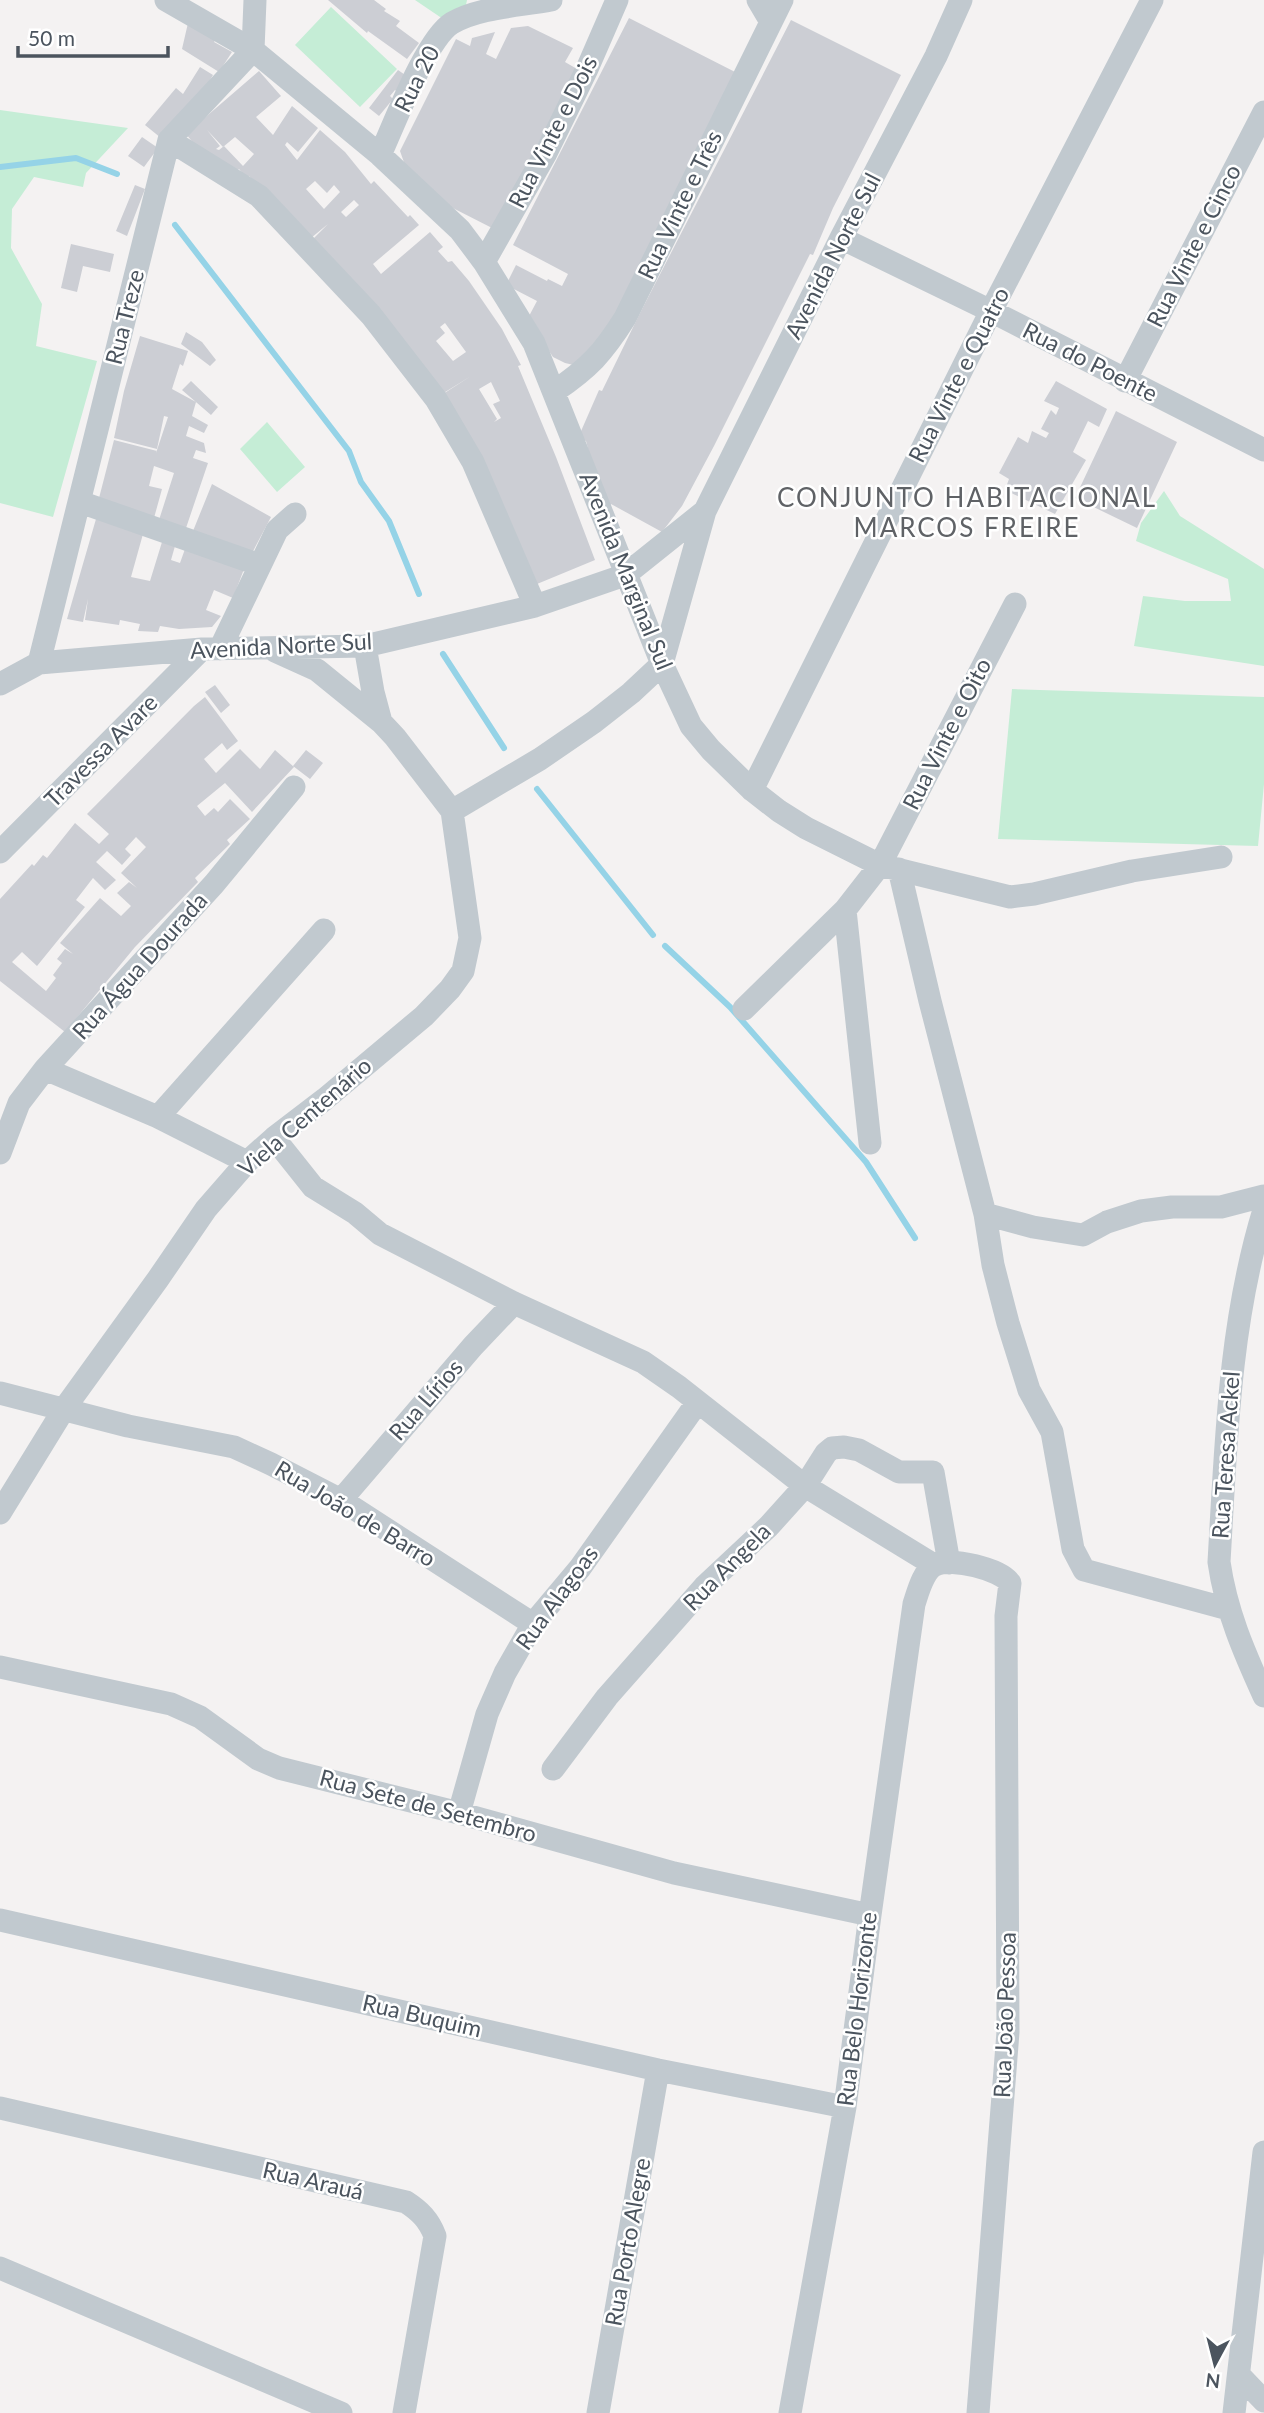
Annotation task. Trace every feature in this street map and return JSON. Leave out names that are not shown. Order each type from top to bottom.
[{"type":"street","name":"Avenida Marginal Sul","points":[[166,0],[253,50],[380,155],[460,230],[484,261],[534,343],[625,575],[691,726],[752,790],[806,828],[890,867],[1010,897],[1132,871],[1221,857]]},
{"type":"street","points":[[253,50],[255,0]]},
{"type":"street","name":"Rua 20","points":[[380,155],[421,67],[436,40],[450,24],[474,14],[551,0]]},
{"type":"street","name":"Rua Vinte e Dois","points":[[484,261],[546,153],[617,0]]},
{"type":"street","points":[[758,0],[771,22]]},
{"type":"street","name":"Rua Vinte e Três","points":[[555,391],[594,362],[625,318],[782,0]]},
{"type":"street","name":"Avenida Norte Sul","points":[[662,664],[705,511],[841,238],[936,56],[961,0]]},
{"type":"street","name":"Rua Vinte e Quatro","points":[[752,790],[990,311],[1152,0]]},
{"type":"street","name":"Rua Treze","points":[[39,663],[169,140],[253,50]]},
{"type":"street","name":"Rua Vinte e Cinco","points":[[1125,381],[1264,112]]},
{"type":"street","points":[[169,140],[259,196],[371,315],[436,399],[473,462],[535,606]]},
{"type":"street","name":"Rua do Poente","points":[[841,238],[1264,450]]},
{"type":"street","points":[[80,502],[260,565]]},
{"type":"street","name":"Avenida Norte Sul","points":[[0,684],[39,663],[211,649],[365,646],[535,606],[625,575],[705,511]]},
{"type":"street","name":"Travessa Avare","points":[[0,852],[211,649],[260,565],[277,530],[295,514]]},
{"type":"street","name":"Rua Vinte e Oito","points":[[744,1009],[890,867],[1015,604]]},
{"type":"street","points":[[365,646],[373,692],[382,722]]},
{"type":"street","points":[[265,648],[317,670],[382,722],[452,811],[540,760],[631,693],[662,664]]},
{"type":"street","name":"Rua Água Dourada","points":[[0,1153],[19,1103],[45,1069],[196,905],[294,787]]},
{"type":"street","name":"Viela Centenário","points":[[0,1513],[64,1409],[206,1209],[247,1163],[274,1138],[424,1016],[463,971],[470,937],[452,811]]},
{"type":"street","points":[[890,867],[985,1214],[993,1265],[1008,1323],[1029,1390],[1052,1432],[1073,1549],[1084,1570],[1228,1609]]},
{"type":"street","points":[[845,910],[870,1143]]},
{"type":"street","points":[[158,1117],[324,930]]},
{"type":"street","points":[[45,1069],[158,1117],[247,1163]]},
{"type":"street","points":[[274,1138],[313,1187],[355,1213],[370,1227],[514,1303],[643,1363],[679,1387],[805,1486],[942,1564]]},
{"type":"street","points":[[985,1214],[1033,1227],[1083,1235],[1107,1222],[1141,1211],[1171,1207],[1221,1207],[1264,1196]]},
{"type":"street","name":"Rua Teresa Ackel","points":[[1264,1210],[1230,1379],[1219,1562],[1228,1609],[1264,1696]]},
{"type":"street","name":"Rua Lírios","points":[[341,1500],[473,1346],[514,1303]]},
{"type":"street","name":"Rua João de Barro","points":[[0,1393],[128,1426],[234,1447],[341,1500],[533,1624]]},
{"type":"street","name":"Rua Alagoas","points":[[459,1813],[487,1714],[505,1673],[533,1624],[580,1568],[697,1403]]},
{"type":"street","name":"Rua Angela","points":[[554,1769],[607,1697],[650,1646],[805,1486],[826,1453],[838,1447],[859,1450],[899,1472],[933,1472],[942,1564]]},
{"type":"street","name":"Rua Belo Horizonte","points":[[790,2413],[845,2106],[914,1604],[919,1587],[942,1564]]},
{"type":"street","name":"Rua João Pessoa","points":[[942,1564],[981,1568],[1007,1578],[1010,1583],[1006,1616],[1008,2032],[978,2413]]},
{"type":"street","name":"Rua Sete de Setembro","points":[[0,1667],[171,1704],[200,1717],[258,1759],[279,1768],[459,1813],[674,1873],[870,1915]]},
{"type":"street","name":"Rua Buquim","points":[[0,1920],[659,2070],[845,2106]]},
{"type":"street","name":"Rua Porto Alegre","points":[[598,2413],[659,2070]]},
{"type":"street","name":"Rua Arauá","points":[[0,2108],[406,2202],[418,2210],[430,2223],[435,2236],[404,2413]]},
{"type":"street","points":[[1234,2413],[1264,2152]]},
{"type":"street","points":[[0,2268],[341,2413]]},
{"type":"street","points":[[1239,2375],[1264,2401]]},
{"type":"green space","points":[[415,0],[467,0],[465,10],[443,19]]},
{"type":"green space","points":[[331,7],[397,69],[360,107],[295,45]]},
{"type":"green space","points":[[0,110],[128,128],[86,173],[83,187],[34,177],[12,209],[11,248],[42,304],[36,346],[97,361],[53,517],[0,503]]},
{"type":"green space","points":[[267,422],[305,467],[277,492],[240,449]]},
{"type":"green space","points":[[1164,491],[1180,516],[1264,569],[1264,666],[1134,646],[1143,596],[1185,601],[1231,601],[1228,579],[1136,541],[1141,523]]},
{"type":"green space","points":[[1012,689],[1264,697],[1264,784],[1258,846],[998,839]]},
{"type":"building","points":[[328,0],[374,0],[386,9],[384,11],[400,21],[396,26],[419,43],[407,59],[368,31],[367,33]]},
{"type":"building","points":[[629,18],[739,74],[618,313],[578,366],[553,357],[528,318],[537,301],[506,285],[516,265],[562,286],[568,274],[513,245]]},
{"type":"building","points":[[791,20],[901,75],[833,208],[813,255],[810,254],[714,446],[682,506],[662,532],[611,504],[609,508],[595,475],[586,441],[578,438],[599,390],[602,391]]},
{"type":"building","points":[[188,23],[232,52],[219,72],[182,49]]},
{"type":"building","points":[[528,26],[573,48],[565,62],[577,69],[494,229],[441,202],[406,168],[400,151],[456,39],[470,46],[472,38],[495,32],[486,54],[496,59],[511,28]]},
{"type":"building","points":[[200,67],[213,75],[196,103],[161,138],[145,125],[176,88],[183,94]]},
{"type":"building","points":[[398,70],[411,79],[400,94],[395,90],[390,96],[393,99],[379,116],[369,108]]},
{"type":"building","points":[[259,71],[281,96],[256,117],[273,135],[292,106],[318,128],[298,152],[287,142],[285,145],[297,160],[320,130],[345,152],[371,184],[374,181],[419,225],[373,264],[381,274],[430,232],[443,247],[438,251],[448,262],[452,261],[469,281],[502,329],[521,365],[518,366],[595,560],[537,584],[443,394],[471,376],[442,394],[312,240],[328,224],[311,238],[249,176],[246,178],[239,169],[231,175],[207,160],[186,134]],"holes":[[[235,137],[254,154],[243,166],[224,146]],[[315,181],[327,193],[334,185],[340,192],[324,209],[306,189]],[[354,200],[359,205],[346,217],[341,212]],[[445,323],[466,352],[453,361],[436,341],[445,333],[440,327]],[[491,382],[500,401],[493,404],[501,418],[494,422],[497,419],[479,389]]]},
{"type":"building","points":[[142,137],[158,148],[144,167],[128,156]]},
{"type":"building","points":[[135,185],[145,189],[127,236],[116,231]]},
{"type":"building","points":[[71,244],[114,254],[110,272],[83,266],[77,292],[61,288]]},
{"type":"building","points":[[186,332],[202,342],[216,360],[210,366],[181,344]]},
{"type":"building","points":[[140,336],[188,351],[183,366],[180,364],[172,389],[196,402],[192,416],[208,425],[204,433],[189,426],[186,436],[204,443],[206,453],[196,450],[193,458],[208,463],[186,528],[159,520],[174,473],[154,466],[149,486],[162,489],[154,518],[98,502],[114,440],[157,451],[168,417],[164,416],[157,449],[114,438]]},
{"type":"building","points":[[191,381],[218,407],[211,415],[182,390]]},
{"type":"building","points":[[1056,381],[1107,409],[1099,427],[1088,421],[1073,452],[1086,460],[1055,514],[1005,490],[1009,479],[999,473],[1018,437],[1028,443],[1032,431],[1046,438],[1049,433],[1041,429],[1051,410],[1056,415],[1059,408],[1044,401]]},
{"type":"building","points":[[1116,411],[1177,442],[1137,528],[1075,498]]},
{"type":"building","points":[[212,484],[271,517],[251,555],[193,531]]},
{"type":"building","points":[[96,519],[143,534],[131,577],[150,581],[162,542],[175,546],[171,560],[180,563],[185,549],[244,569],[233,598],[214,590],[206,610],[221,616],[212,627],[179,629],[160,626],[158,632],[138,631],[140,624],[120,620],[119,625],[85,620],[88,599],[83,622],[67,619]]},
{"type":"building","points":[[215,685],[230,705],[221,713],[205,692]]},
{"type":"building","points":[[205,697],[238,741],[227,750],[222,743],[204,759],[216,773],[240,749],[260,769],[275,750],[294,767],[252,812],[225,783],[197,806],[205,816],[214,808],[218,812],[230,799],[250,819],[227,840],[230,844],[195,878],[198,882],[135,947],[65,1032],[0,981],[0,899],[32,864],[34,866],[43,855],[47,858],[75,823],[99,844],[109,834],[87,814]],"holes":[[[136,837],[146,847],[121,873],[137,888],[129,882],[117,893],[131,906],[121,916],[100,898],[60,943],[73,954],[65,949],[57,959],[62,963],[53,975],[56,978],[46,991],[12,962],[22,952],[37,966],[85,907],[76,900],[93,878],[105,890],[116,880],[96,862],[107,851],[122,865],[131,855],[125,849]]]},
{"type":"building","points":[[306,750],[323,763],[310,779],[293,766]]},
{"type":"waterway","points":[[0,167],[76,158],[117,174]]},
{"type":"waterway","points":[[175,225],[349,451],[361,482],[389,521],[419,594]]},
{"type":"waterway","points":[[443,654],[504,748]]},
{"type":"waterway","points":[[537,789],[653,935]]},
{"type":"waterway","points":[[665,946],[730,1007],[866,1162],[915,1238]]},
{"type":"district","name":"CONJUNTO HABITACIONAL MARCOS FREIRE","points":[[967,513]]}]
